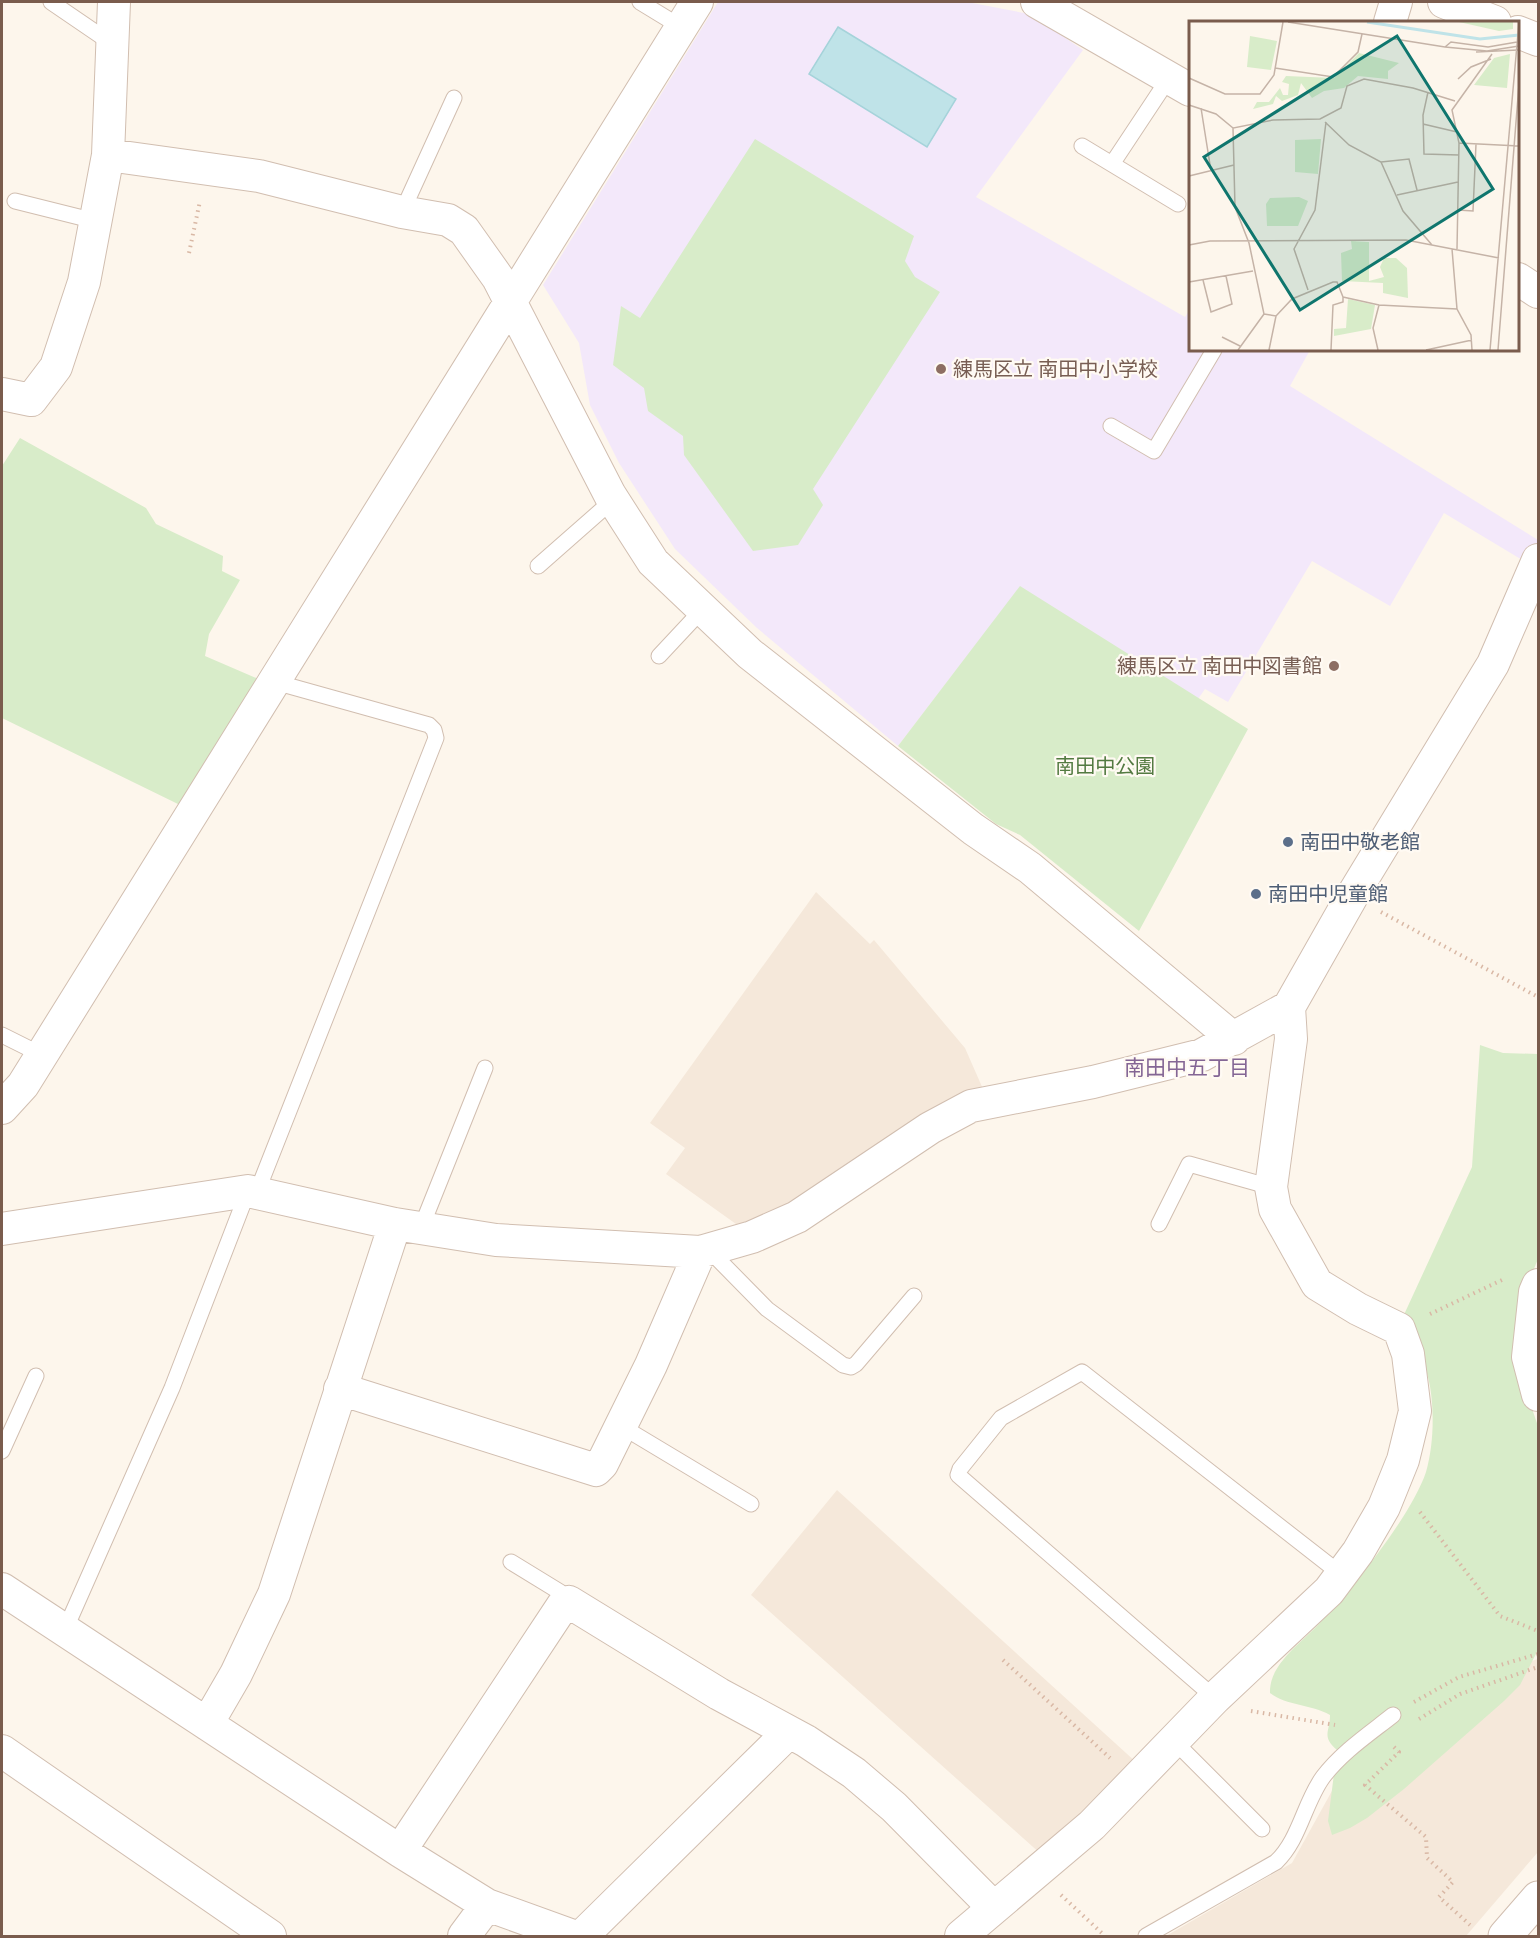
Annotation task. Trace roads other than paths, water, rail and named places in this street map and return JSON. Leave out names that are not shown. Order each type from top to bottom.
[{"type":"street","points":[[2,394],[32,400],[56,367],[84,282],[108,155],[114,2]]},
{"type":"street","points":[[1037,2],[1180,84]]},
{"type":"street","points":[[1390,21],[1396,2]]},
{"type":"street","points":[[1444,2],[1492,21]]},
{"type":"street","points":[[2,1108],[23,1085],[42,1055],[511,305],[689,14]]},
{"type":"street","points":[[1519,32],[1539,40]]},
{"type":"street","points":[[108,155],[259,176],[402,212],[448,220],[464,230],[498,278],[613,500],[653,562],[750,654],[918,786],[1030,868],[1234,1039]]},
{"type":"street","points":[[1519,280],[1539,292]]},
{"type":"street","points":[[2,1229],[253,1192],[408,1226],[496,1240],[705,1251],[752,1237],[797,1217],[930,1128],[971,1106],[1093,1082],[1202,1055],[1289,1007],[1352,896],[1493,664],[1539,561]]},
{"type":"street","points":[[961,1936],[1092,1825],[1215,1698],[1329,1591],[1358,1552],[1391,1490],[1403,1460],[1415,1411],[1408,1354],[1399,1329],[1358,1309],[1317,1284],[1275,1209],[1271,1187],[1291,1039],[1289,1007]]},
{"type":"street","points":[[207,1724],[237,1674],[274,1594],[340,1389],[408,1226]]},
{"type":"street","points":[[340,1389],[596,1470],[602,1464],[621,1426],[705,1251]]},
{"type":"street","points":[[1539,1285],[1535,1292],[1528,1357],[1539,1395]]},
{"type":"street","points":[[3,1592],[65,1630],[400,1851],[488,1905],[573,1936]]},
{"type":"street","points":[[400,1851],[563,1605],[569,1602],[718,1694],[789,1732],[854,1773],[894,1807],[994,1908]]},
{"type":"street","points":[[582,1936],[789,1732]]},
{"type":"street","points":[[2,1751],[270,1936]]},
{"type":"street","points":[[1491,1934],[1539,1898]]},
{"type":"street","points":[[464,1936],[488,1905]]},
{"type":"lane","points":[[51,2],[114,45]]},
{"type":"lane","points":[[640,2],[689,14]]},
{"type":"lane","points":[[1112,164],[1180,84]]},
{"type":"lane","points":[[402,212],[454,98]]},
{"type":"lane","points":[[1082,146],[1178,204]]},
{"type":"lane","points":[[15,201],[95,221]]},
{"type":"lane","points":[[1111,426],[1154,451],[1213,351]]},
{"type":"lane","points":[[538,566],[613,500]]},
{"type":"lane","points":[[659,656],[702,610]]},
{"type":"lane","points":[[65,1630],[172,1388],[436,738],[434,730],[429,725],[275,682]]},
{"type":"lane","points":[[2,1035],[42,1055]]},
{"type":"lane","points":[[408,1226],[485,1068]]},
{"type":"lane","points":[[1159,1224],[1190,1164],[1271,1187]]},
{"type":"lane","points":[[705,1251],[767,1310],[843,1365],[850,1367],[914,1296]]},
{"type":"lane","points":[[1215,1698],[958,1475],[960,1469],[1001,1418],[1082,1372],[1342,1575]]},
{"type":"lane","points":[[2,1450],[36,1376]]},
{"type":"lane","points":[[621,1426],[751,1504]]},
{"type":"lane","points":[[511,1562],[560,1592],[569,1602]]},
{"type":"lane","points":[[1146,1936],[1276,1862],[1287,1851],[1323,1778],[1350,1749],[1393,1715]]},
{"type":"lane","points":[[1174,1741],[1262,1829]]},
{"type":"water","points":[[838,27],[956,99],[927,147],[809,74]]},
{"type":"place","name":"練馬区立 南田中小学校","points":[[941,369]]},
{"type":"place","name":"練馬区立 南田中図書館","points":[[1334,666]]},
{"type":"place","name":"南田中敬老館","points":[[1288,842]]},
{"type":"place","name":"南田中児童館","points":[[1256,894]]},
{"type":"district","name":"南田中五丁目","points":[[1187,1068]]},
{"type":"park label","name":"南田中公園","points":[[1105,766]]}]
